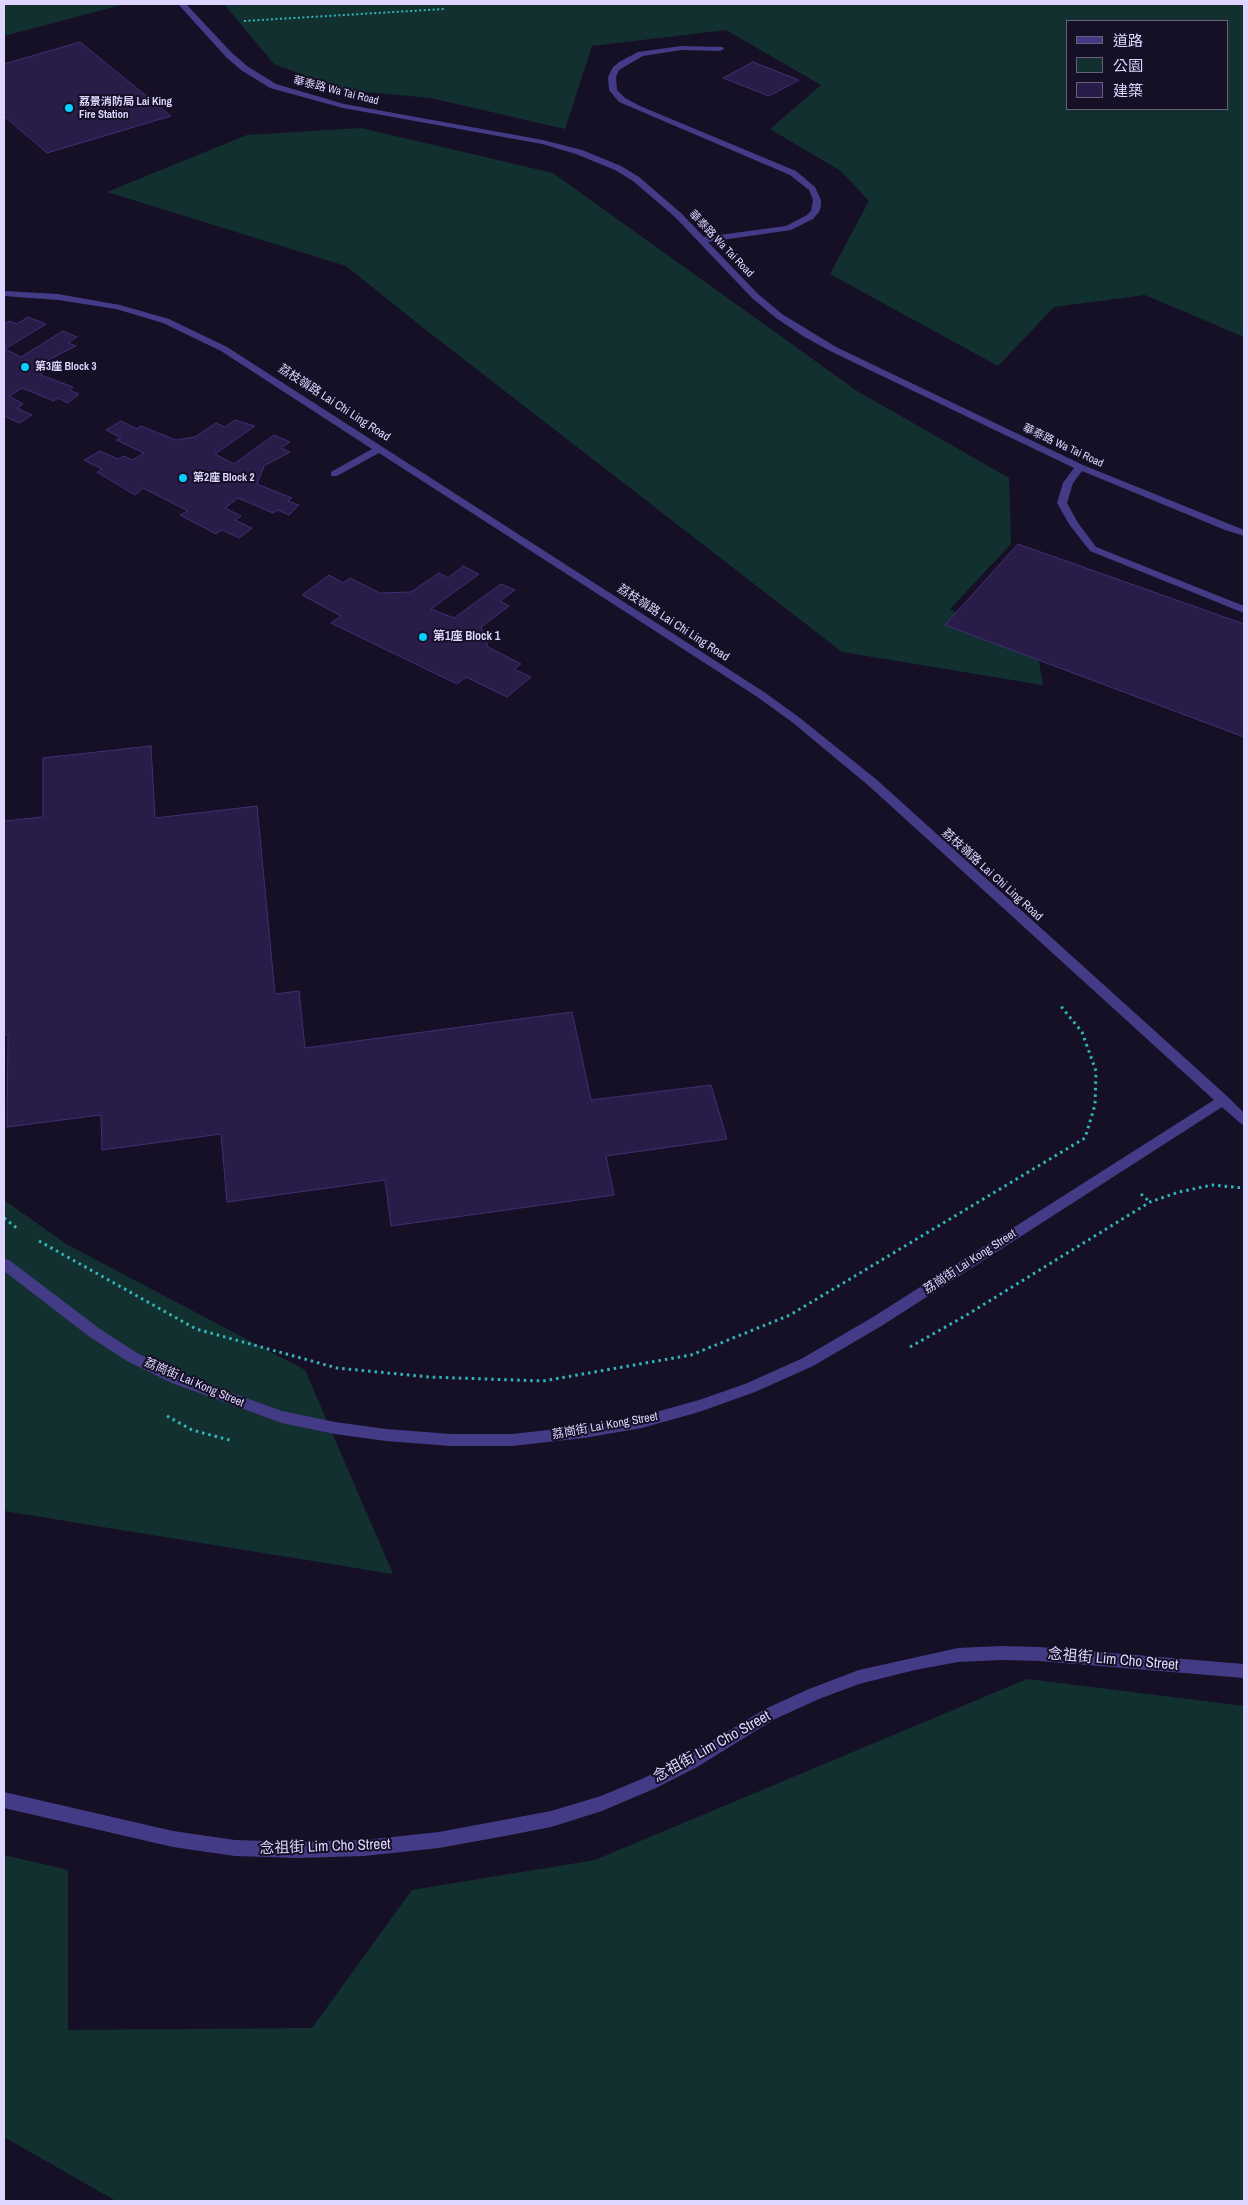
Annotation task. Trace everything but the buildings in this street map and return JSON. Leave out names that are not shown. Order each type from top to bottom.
[{"type":"street","name":"華泰路 Wa Tai Road","points":[[182,4],[229,55],[244,68],[273,86],[343,106],[507,134],[579,152],[618,168],[636,179],[678,215],[755,296],[779,316],[806,334],[833,349],[1080,467],[1244,533]]},
{"type":"street","points":[[702,240],[788,228],[810,217],[815,212],[817,206],[817,200],[812,189],[793,173],[628,104],[613,90],[612,76],[616,69],[641,54],[681,48],[720,49]]},
{"type":"street","name":"荔枝嶺路 Lai Chi Ling Road","points":[[4,293],[87,300],[143,313],[166,321],[224,349],[760,694],[796,720],[872,783],[1244,1120]]},
{"type":"street","points":[[334,474],[380,448]]},
{"type":"street","points":[[1080,467],[1068,483],[1062,503],[1074,524],[1093,549],[1244,610]]},
{"type":"street","name":"荔崗街 Lai Kong Street","points":[[4,1264],[95,1334],[132,1357],[228,1399],[282,1416],[336,1428],[386,1435],[451,1440],[512,1440],[584,1432],[642,1422],[698,1406],[750,1388],[808,1362],[886,1316],[1224,1100]]},
{"type":"street","name":"念祖街 Lim Cho Street","points":[[4,1800],[173,1839],[236,1848],[298,1850],[364,1848],[439,1840],[505,1828],[551,1818],[602,1803],[691,1762],[770,1714],[814,1694],[859,1677],[915,1663],[958,1655],[1001,1653],[1039,1654],[1244,1670]]},
{"type":"path","points":[[243,21],[444,9]]},
{"type":"path","points":[[37,1240],[196,1328],[337,1368],[429,1377],[543,1381],[691,1355],[790,1315],[1085,1138],[1095,1105],[1096,1071],[1082,1032],[1054,998]]},
{"type":"path","points":[[907,1349],[965,1316],[1150,1202],[1179,1192],[1212,1185],[1244,1188]]},
{"type":"path","points":[[4,1218],[20,1230]]},
{"type":"path","points":[[166,1416],[192,1430],[238,1442]]},
{"type":"green space","points":[[4,4],[120,4],[121,5],[4,36]]},
{"type":"green space","points":[[224,4],[1244,4],[1244,337],[1145,295],[1054,307],[998,366],[830,274],[869,201],[841,171],[770,129],[821,85],[726,30],[592,46],[565,129],[431,98],[344,90],[274,64]]},
{"type":"green space","points":[[361,128],[553,173],[857,391],[1009,478],[1011,544],[950,609],[1038,656],[1043,685],[842,652],[346,266],[107,192],[247,135]]},
{"type":"green space","points":[[4,1200],[66,1244],[305,1370],[393,1574],[4,1511]]},
{"type":"green space","points":[[1027,1679],[1244,1706],[1244,2201],[116,2201],[4,2137],[4,1855],[68,1870],[68,2030],[312,2028],[412,1890],[595,1860]]},
{"type":"place","name":"荔景消防局 Lai King Fire Station","points":[[69,108]]},
{"type":"place","name":"第3座 Block 3","points":[[25,367]]},
{"type":"place","name":"第2座 Block 2","points":[[183,478]]},
{"type":"place","name":"第1座 Block 1","points":[[423,637]]}]
